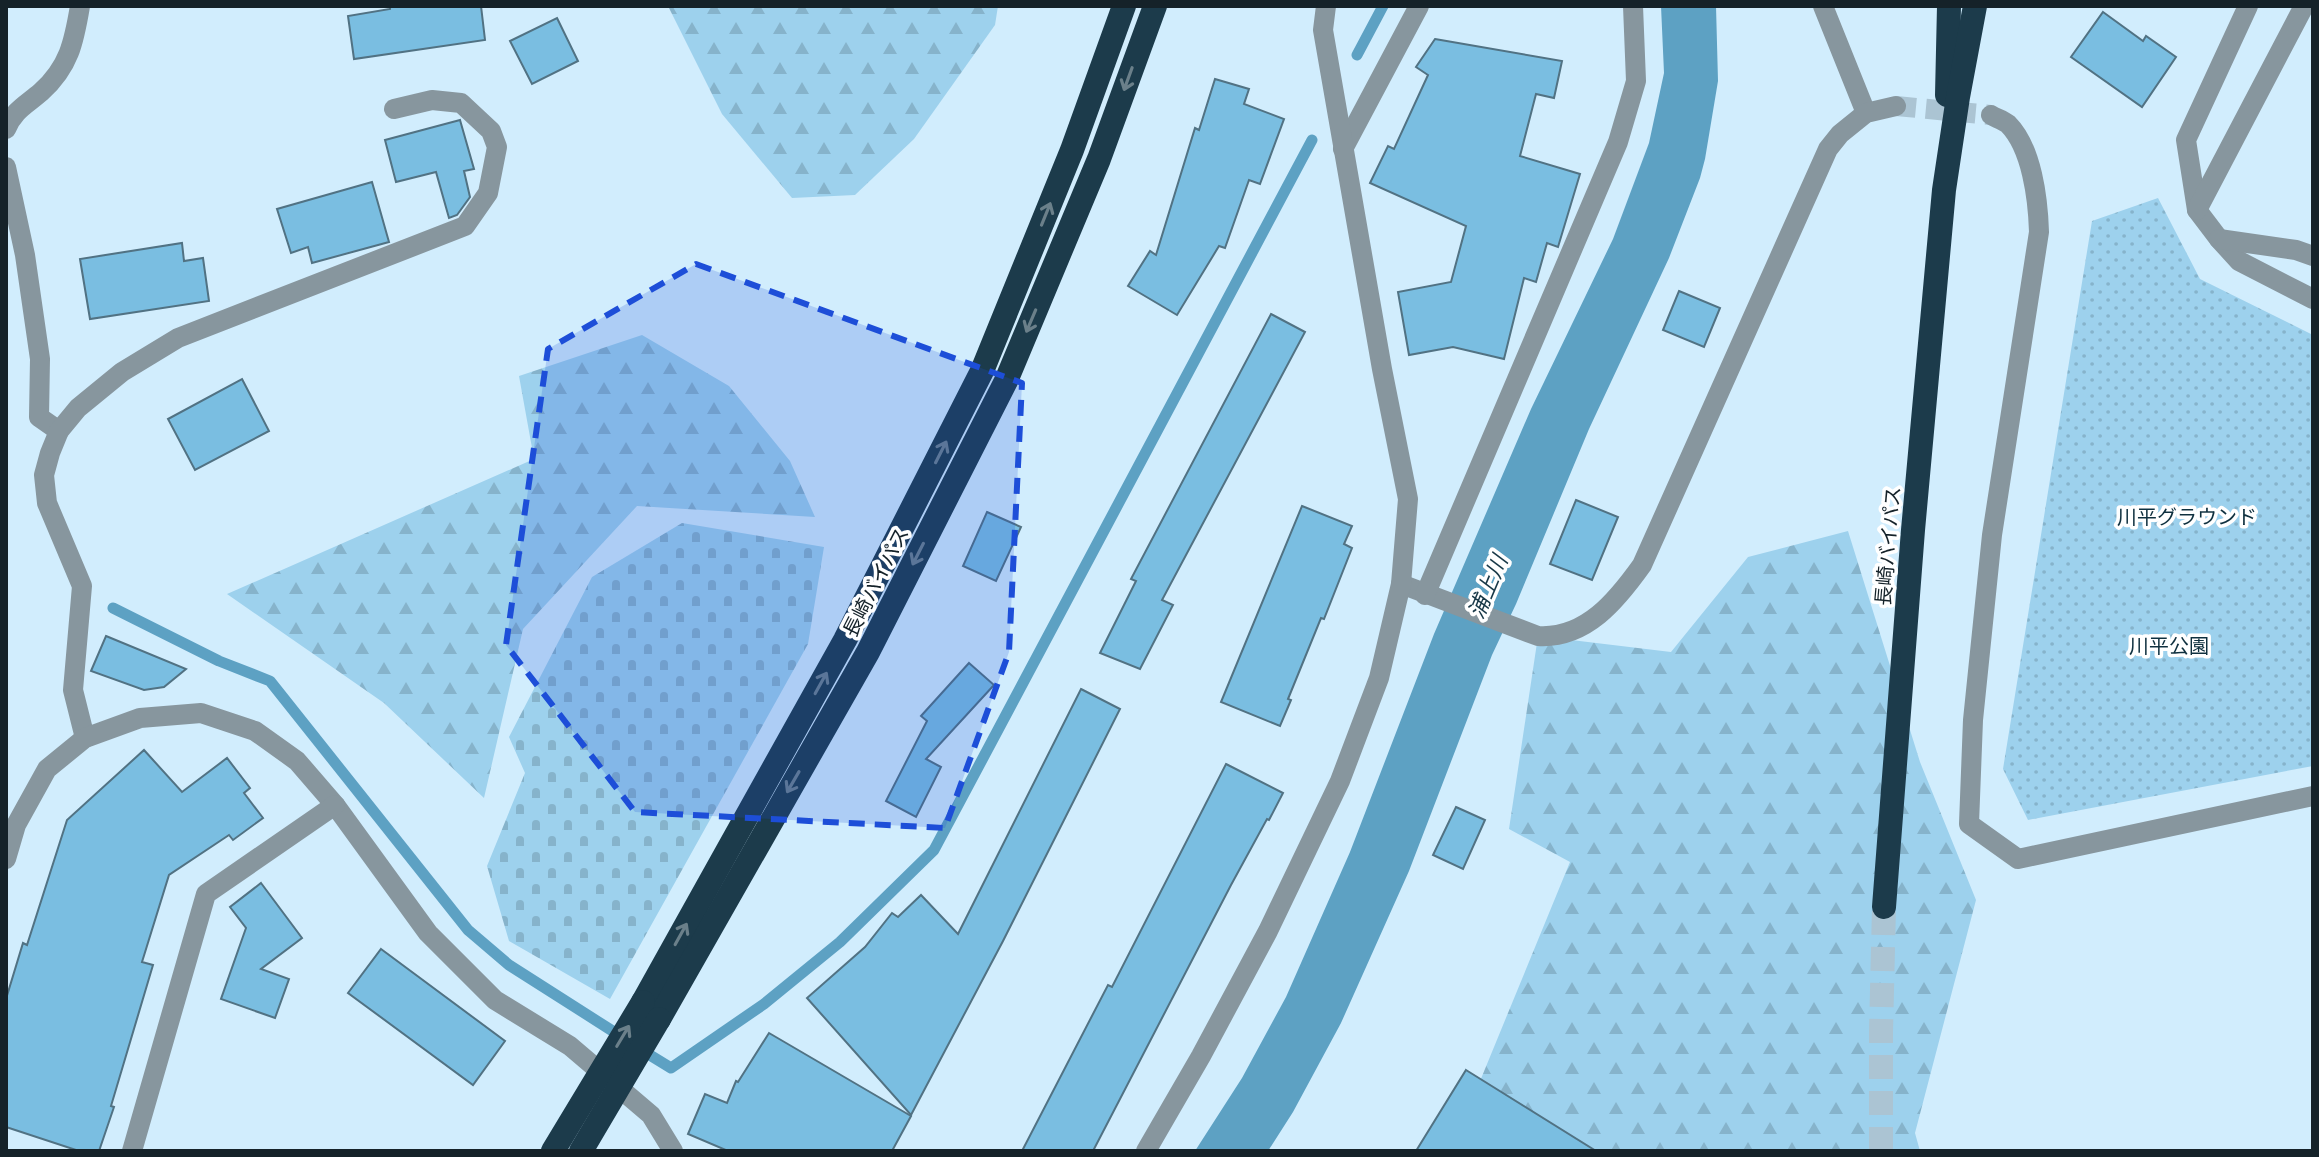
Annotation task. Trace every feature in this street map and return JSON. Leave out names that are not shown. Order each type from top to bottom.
[{"type":"highway","name":"長崎バイパス","points":[[581,1151],[982,371],[1072,150],[1124,6]]},
{"type":"highway","name":"長崎バイパス","points":[[553,1151],[651,1011],[868,652],[1006,381],[1099,159],[1155,6]]},
{"type":"highway","name":"長崎バイパス","points":[[1944,190],[1948,10]]},
{"type":"highway","name":"長崎バイパス","points":[[1884,907],[1913,530],[1944,190],[1958,97],[1976,11]]},
{"type":"street","points":[[6,129],[12,116],[62,70],[75,41],[80,6]]},
{"type":"street","points":[[1146,1151],[1268,931],[1340,781],[1379,678],[1401,584],[1408,499],[1323,30],[1326,6]]},
{"type":"street","points":[[1343,149],[1419,6]]},
{"type":"street","points":[[1425,595],[1618,142],[1636,81],[1633,6]]},
{"type":"street","points":[[1823,6],[1866,113]]},
{"type":"street","points":[[2248,6],[2186,140],[2197,210],[2239,261],[2313,299]]},
{"type":"street","points":[[2197,210],[2304,6]]},
{"type":"street","points":[[85,738],[73,690],[82,586],[47,503],[44,475],[59,431],[78,408],[122,372],[178,338],[465,226],[488,193],[497,147],[491,131],[461,103],[432,100],[394,109]]},
{"type":"street","points":[[1401,584],[1538,636],[1551,637],[1577,629],[1601,614],[1642,565],[1828,149],[1840,134],[1866,113],[1896,106]]},
{"type":"street","points":[[1991,115],[2006,123],[2022,145],[2038,197],[2039,232],[1992,535],[1973,720],[1969,824],[2018,859],[2313,796]]},
{"type":"street","points":[[6,167],[25,255],[40,359],[39,417],[59,431]]},
{"type":"street","points":[[2219,239],[2296,250],[2313,256]]},
{"type":"street","points":[[6,859],[16,825],[47,769],[85,738],[140,718],[201,713],[255,731],[297,761],[335,805],[428,933],[495,1000],[570,1046],[651,1115],[673,1151]]},
{"type":"street","points":[[132,1151],[206,894],[335,805]]},
{"type":"highlighted area","points":[[696,264],[1022,383],[1009,652],[945,828],[635,812],[506,645],[548,349]]},
{"type":"green space","points":[[668,6],[998,6],[995,25],[914,139],[855,195],[792,198],[722,114]]},
{"type":"green space","name":"川平公園","points":[[2158,198],[2200,279],[2313,335],[2313,766],[2028,820],[2003,769],[2092,221]]},
{"type":"green space","points":[[642,335],[729,386],[790,461],[815,517],[637,506],[523,629],[484,798],[384,703],[227,594],[534,459],[519,376]]},
{"type":"green space","points":[[682,523],[824,547],[808,644],[610,999],[509,941],[487,866],[525,773],[509,737],[592,577]]},
{"type":"green space","points":[[1848,531],[1920,762],[1976,900],[1915,1133],[1920,1151],[1550,1151],[1478,1086],[1570,862],[1509,829],[1538,636],[1671,652],[1748,557]]},
{"type":"water","name":"浦上川","points":[[1661,6],[1716,6],[1718,81],[1705,159],[1669,258],[1589,429],[1492,655],[1409,871],[1341,1023],[1268,1151],[1195,1151],[1242,1078],[1286,997],[1350,852],[1434,634],[1531,409],[1613,239],[1649,143],[1664,73]]},
{"type":"building","points":[[390,6],[481,6],[485,40],[354,59],[348,16],[390,9]]},
{"type":"building","points":[[2103,12],[2143,41],[2146,36],[2176,57],[2142,107],[2071,57]]},
{"type":"building","points":[[557,18],[578,61],[532,84],[510,41]]},
{"type":"building","points":[[1435,39],[1562,61],[1554,98],[1536,94],[1520,156],[1580,174],[1558,247],[1547,243],[1536,282],[1524,278],[1504,359],[1453,347],[1409,355],[1398,292],[1451,282],[1466,226],[1370,183],[1388,146],[1394,149],[1428,75],[1416,67]]},
{"type":"building","points":[[1215,79],[1249,89],[1244,104],[1284,119],[1260,184],[1249,180],[1225,248],[1219,246],[1177,315],[1128,286],[1150,251],[1156,255],[1195,128],[1199,130]]},
{"type":"building","points":[[460,120],[474,169],[464,171],[470,197],[457,215],[449,218],[436,172],[396,182],[385,140]]},
{"type":"building","points":[[372,182],[389,242],[312,263],[308,247],[291,253],[277,209]]},
{"type":"building","points":[[182,243],[184,261],[203,258],[209,301],[90,319],[80,259]]},
{"type":"building","points":[[1679,291],[1720,308],[1704,347],[1663,330]]},
{"type":"building","points":[[1271,314],[1305,332],[1162,600],[1173,605],[1140,669],[1100,653],[1136,581],[1131,579]]},
{"type":"building","points":[[242,379],[269,431],[195,470],[168,419]]},
{"type":"building","points":[[1576,500],[1618,517],[1592,580],[1550,564]]},
{"type":"building","points":[[1302,506],[1352,526],[1344,544],[1352,548],[1288,699],[1291,700],[1280,726],[1221,702]]},
{"type":"building","points":[[987,512],[1021,527],[996,581],[963,566]]},
{"type":"building","points":[[106,636],[186,669],[164,687],[144,690],[91,671]]},
{"type":"building","points":[[969,663],[994,685],[926,759],[941,767],[916,817],[886,801],[927,721],[921,716]]},
{"type":"building","points":[[1081,689],[1120,709],[911,1115],[807,998],[865,947],[892,913],[898,917],[921,895],[958,934]]},
{"type":"building","points":[[144,750],[182,792],[227,758],[250,788],[244,793],[263,818],[233,840],[229,835],[169,875],[142,962],[153,965],[111,1106],[114,1107],[99,1151],[79,1151],[6,1127],[6,999],[23,943],[27,945],[67,820]]},
{"type":"building","points":[[1226,764],[1283,793],[1269,820],[1231,885],[1093,1151],[1022,1151],[1108,985],[1112,987]]},
{"type":"building","points":[[1456,807],[1485,820],[1463,869],[1433,855]]},
{"type":"building","points":[[261,883],[302,938],[261,969],[289,979],[275,1018],[221,999],[246,928],[230,907]]},
{"type":"building","points":[[381,949],[505,1041],[473,1085],[348,993]]},
{"type":"building","points":[[769,1033],[911,1116],[892,1151],[728,1151],[688,1134],[705,1094],[727,1103],[736,1081]]},
{"type":"building","points":[[1466,1070],[1596,1151],[1416,1151]]},
{"type":"waterway","points":[[1357,55],[1383,6]]},
{"type":"waterway","points":[[640,1049],[671,1068],[764,1004],[840,942],[934,850],[1312,140]]},
{"type":"waterway","points":[[113,608],[219,661],[270,681],[468,930],[509,965],[622,1037]]},
{"type":"tunnel","points":[[1896,106],[1991,115]]},
{"type":"tunnel","points":[[1881,1151],[1884,907]]},
{"type":"park label","name":"川平グラウンド","points":[[2187,517]]}]
